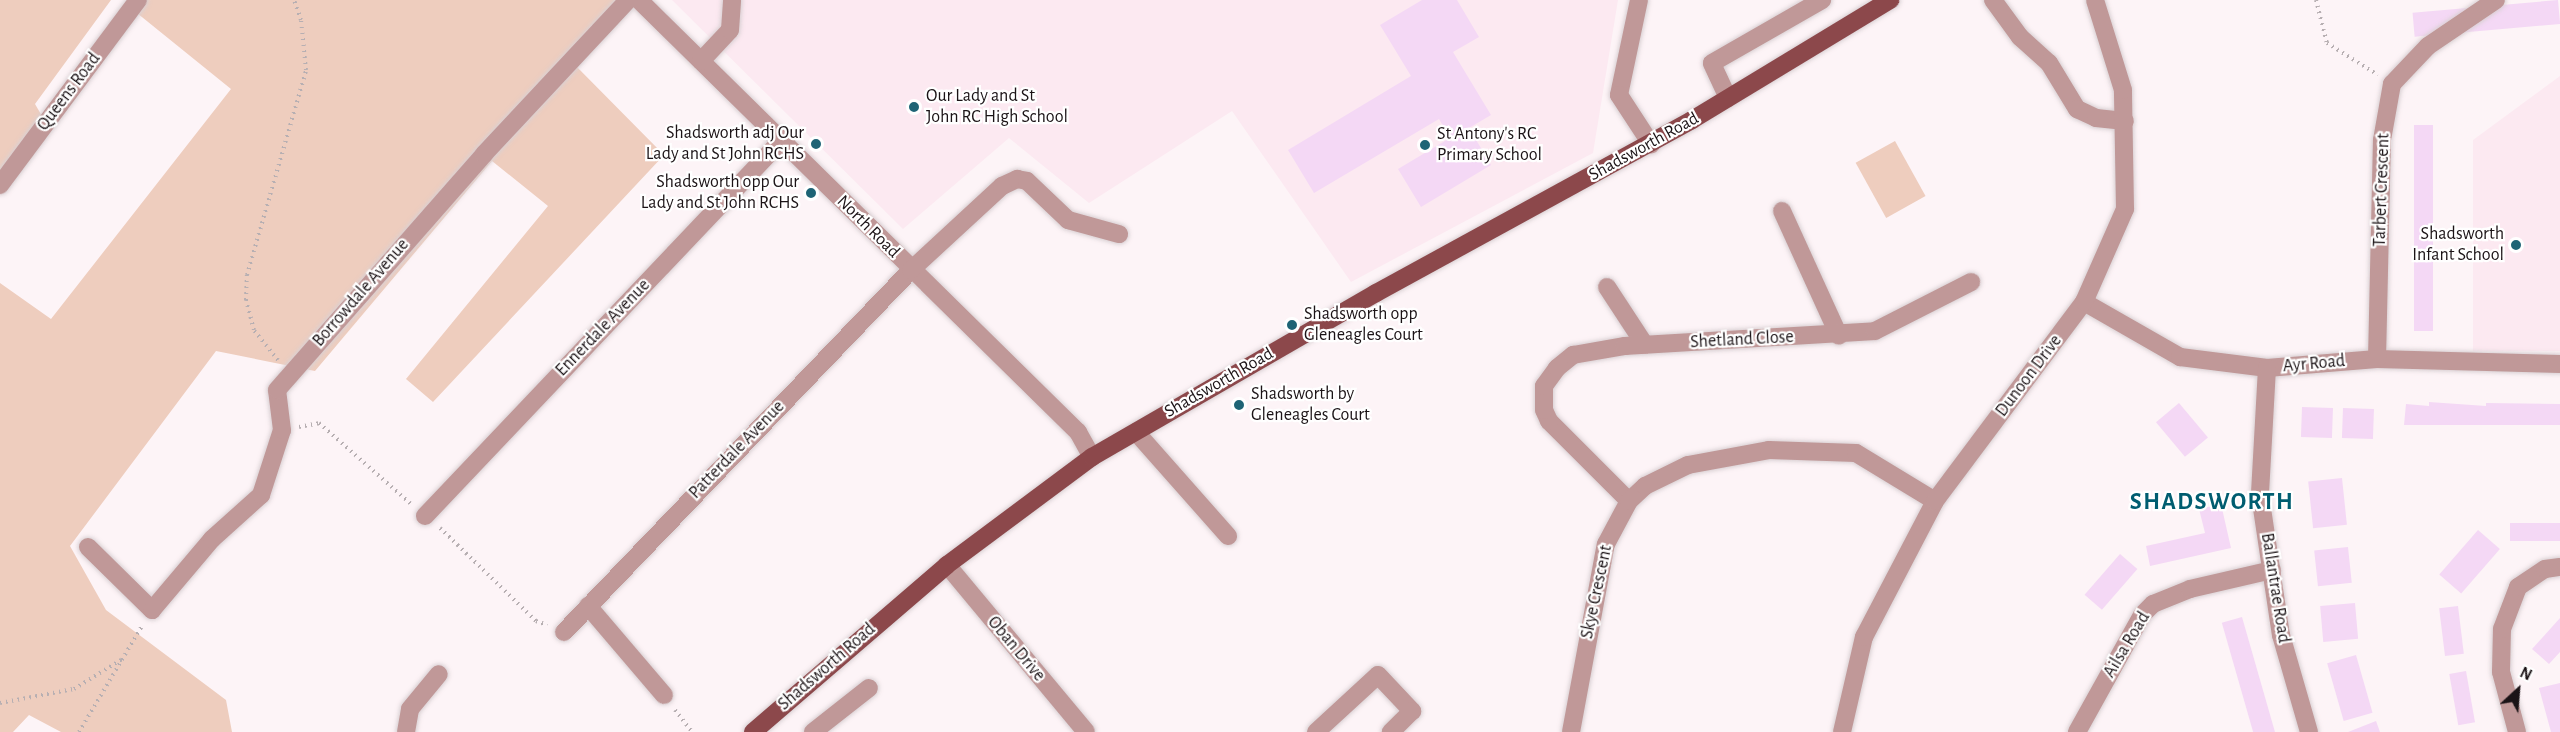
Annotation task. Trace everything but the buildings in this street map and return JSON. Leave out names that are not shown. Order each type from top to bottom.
[{"type":"main road","name":"Shadsworth Road","points":[[753,732],[947,565],[1092,457],[1376,293],[1651,144],[1890,0]]},
{"type":"street","name":"Queens Road","points":[[0,185],[138,0]]},
{"type":"street","name":"Borrowdale Avenue","points":[[152,610],[212,539],[261,495],[282,430],[277,390],[484,154],[628,0]]},
{"type":"street","name":"North Road","points":[[639,0],[1078,432],[1092,457]]},
{"type":"street","points":[[700,61],[730,30],[732,0]]},
{"type":"street","points":[[1639,0],[1619,95],[1651,144]]},
{"type":"street","points":[[1728,98],[1712,63],[1822,0]]},
{"type":"street","points":[[1993,0],[2020,37],[2049,63],[2077,109],[2097,118],[2125,121]]},
{"type":"street","name":"Dunoon Drive","points":[[1842,732],[1864,638],[1935,501],[2084,302],[2125,209],[2123,90],[2094,0]]},
{"type":"street","name":"Tarbert Crescent","points":[[2377,359],[2382,140],[2392,84],[2402,69],[2428,46],[2496,0]]},
{"type":"street","name":"Ennerdale Avenue","points":[[425,516],[781,141]]},
{"type":"street","name":"Patterdale Avenue","points":[[564,632],[911,270],[1002,186],[1017,179],[1033,186],[1068,220],[1119,234]]},
{"type":"street","points":[[1782,211],[1839,336]]},
{"type":"street","name":"Shetland Close","points":[[1629,501],[1549,422],[1542,398],[1550,376],[1573,355],[1645,345],[1839,336],[1875,331],[1971,282]]},
{"type":"street","points":[[1607,287],[1645,345]]},
{"type":"street","name":"Ayr Road","points":[[2084,302],[2180,357],[2267,368],[2377,359],[2560,364]]},
{"type":"street","name":"Ballantrae Road","points":[[2267,368],[2260,495],[2281,635],[2309,732]]},
{"type":"street","points":[[1136,432],[1228,536]]},
{"type":"street","name":"Skye Crescent","points":[[1571,732],[1598,570],[1613,527],[1629,501],[1645,486],[1688,465],[1769,450],[1856,453],[1935,501]]},
{"type":"street","points":[[88,547],[152,610]]},
{"type":"street","name":"Oban Drive","points":[[947,565],[1086,732]]},
{"type":"street","points":[[2517,732],[2501,672],[2502,628],[2518,587],[2545,569],[2560,567]]},
{"type":"street","name":"Ailsa Road","points":[[2077,732],[2142,615],[2153,604],[2190,589],[2272,570]]},
{"type":"street","points":[[588,606],[664,695]]},
{"type":"street","points":[[406,732],[410,709],[439,674]]},
{"type":"street","points":[[1316,732],[1378,675],[1412,711],[1391,732]]},
{"type":"street","points":[[813,732],[869,688]]},
{"type":"path","points":[[290,375],[254,330],[246,300],[247,274],[306,70],[302,20],[294,0]]},
{"type":"path","points":[[2316,0],[2327,43],[2392,84]]},
{"type":"path","points":[[79,732],[152,610]]},
{"type":"path","points":[[0,704],[74,689],[125,658]]},
{"type":"path","points":[[664,695],[692,732]]},
{"type":"shaded area","points":[[0,0],[111,0],[35,104],[46,123],[0,185]]},
{"type":"shaded area","points":[[138,0],[629,0],[574,64],[664,155],[433,402],[406,379],[548,206],[492,161],[315,371],[216,351],[70,546],[106,610],[226,700],[232,732],[61,732],[29,715],[13,732],[0,732],[0,283],[51,319],[231,89],[132,9]]},
{"type":"shaded area","name":"St Antony's RC Primary School","points":[[672,0],[1618,0],[1593,153],[1351,282],[1232,111],[1089,203],[1009,138],[903,229]]},
{"type":"shaded area","name":"Shadsworth Infant School","points":[[2560,76],[2560,351],[2473,351],[2473,140]]},
{"type":"shaded area","points":[[1895,141],[1926,196],[1886,218],[1856,163]]},
{"type":"place","name":"Our Lady and St John RC High School","points":[[914,107]]},
{"type":"place","name":"Shadsworth adj Our Lady and St John RCHS","points":[[816,144]]},
{"type":"place","name":"St Antony's RC Primary School","points":[[1425,145]]},
{"type":"place","name":"Shadsworth opp Our Lady and St John RCHS","points":[[811,193]]},
{"type":"place","name":"Shadsworth Infant School","points":[[2516,245]]},
{"type":"place","name":"Shadsworth opp Gleneagles Court","points":[[1292,325]]},
{"type":"place","name":"Shadsworth by Gleneagles Court","points":[[1239,405]]},
{"type":"district","name":"SHADSWORTH","points":[[2212,503]]}]
